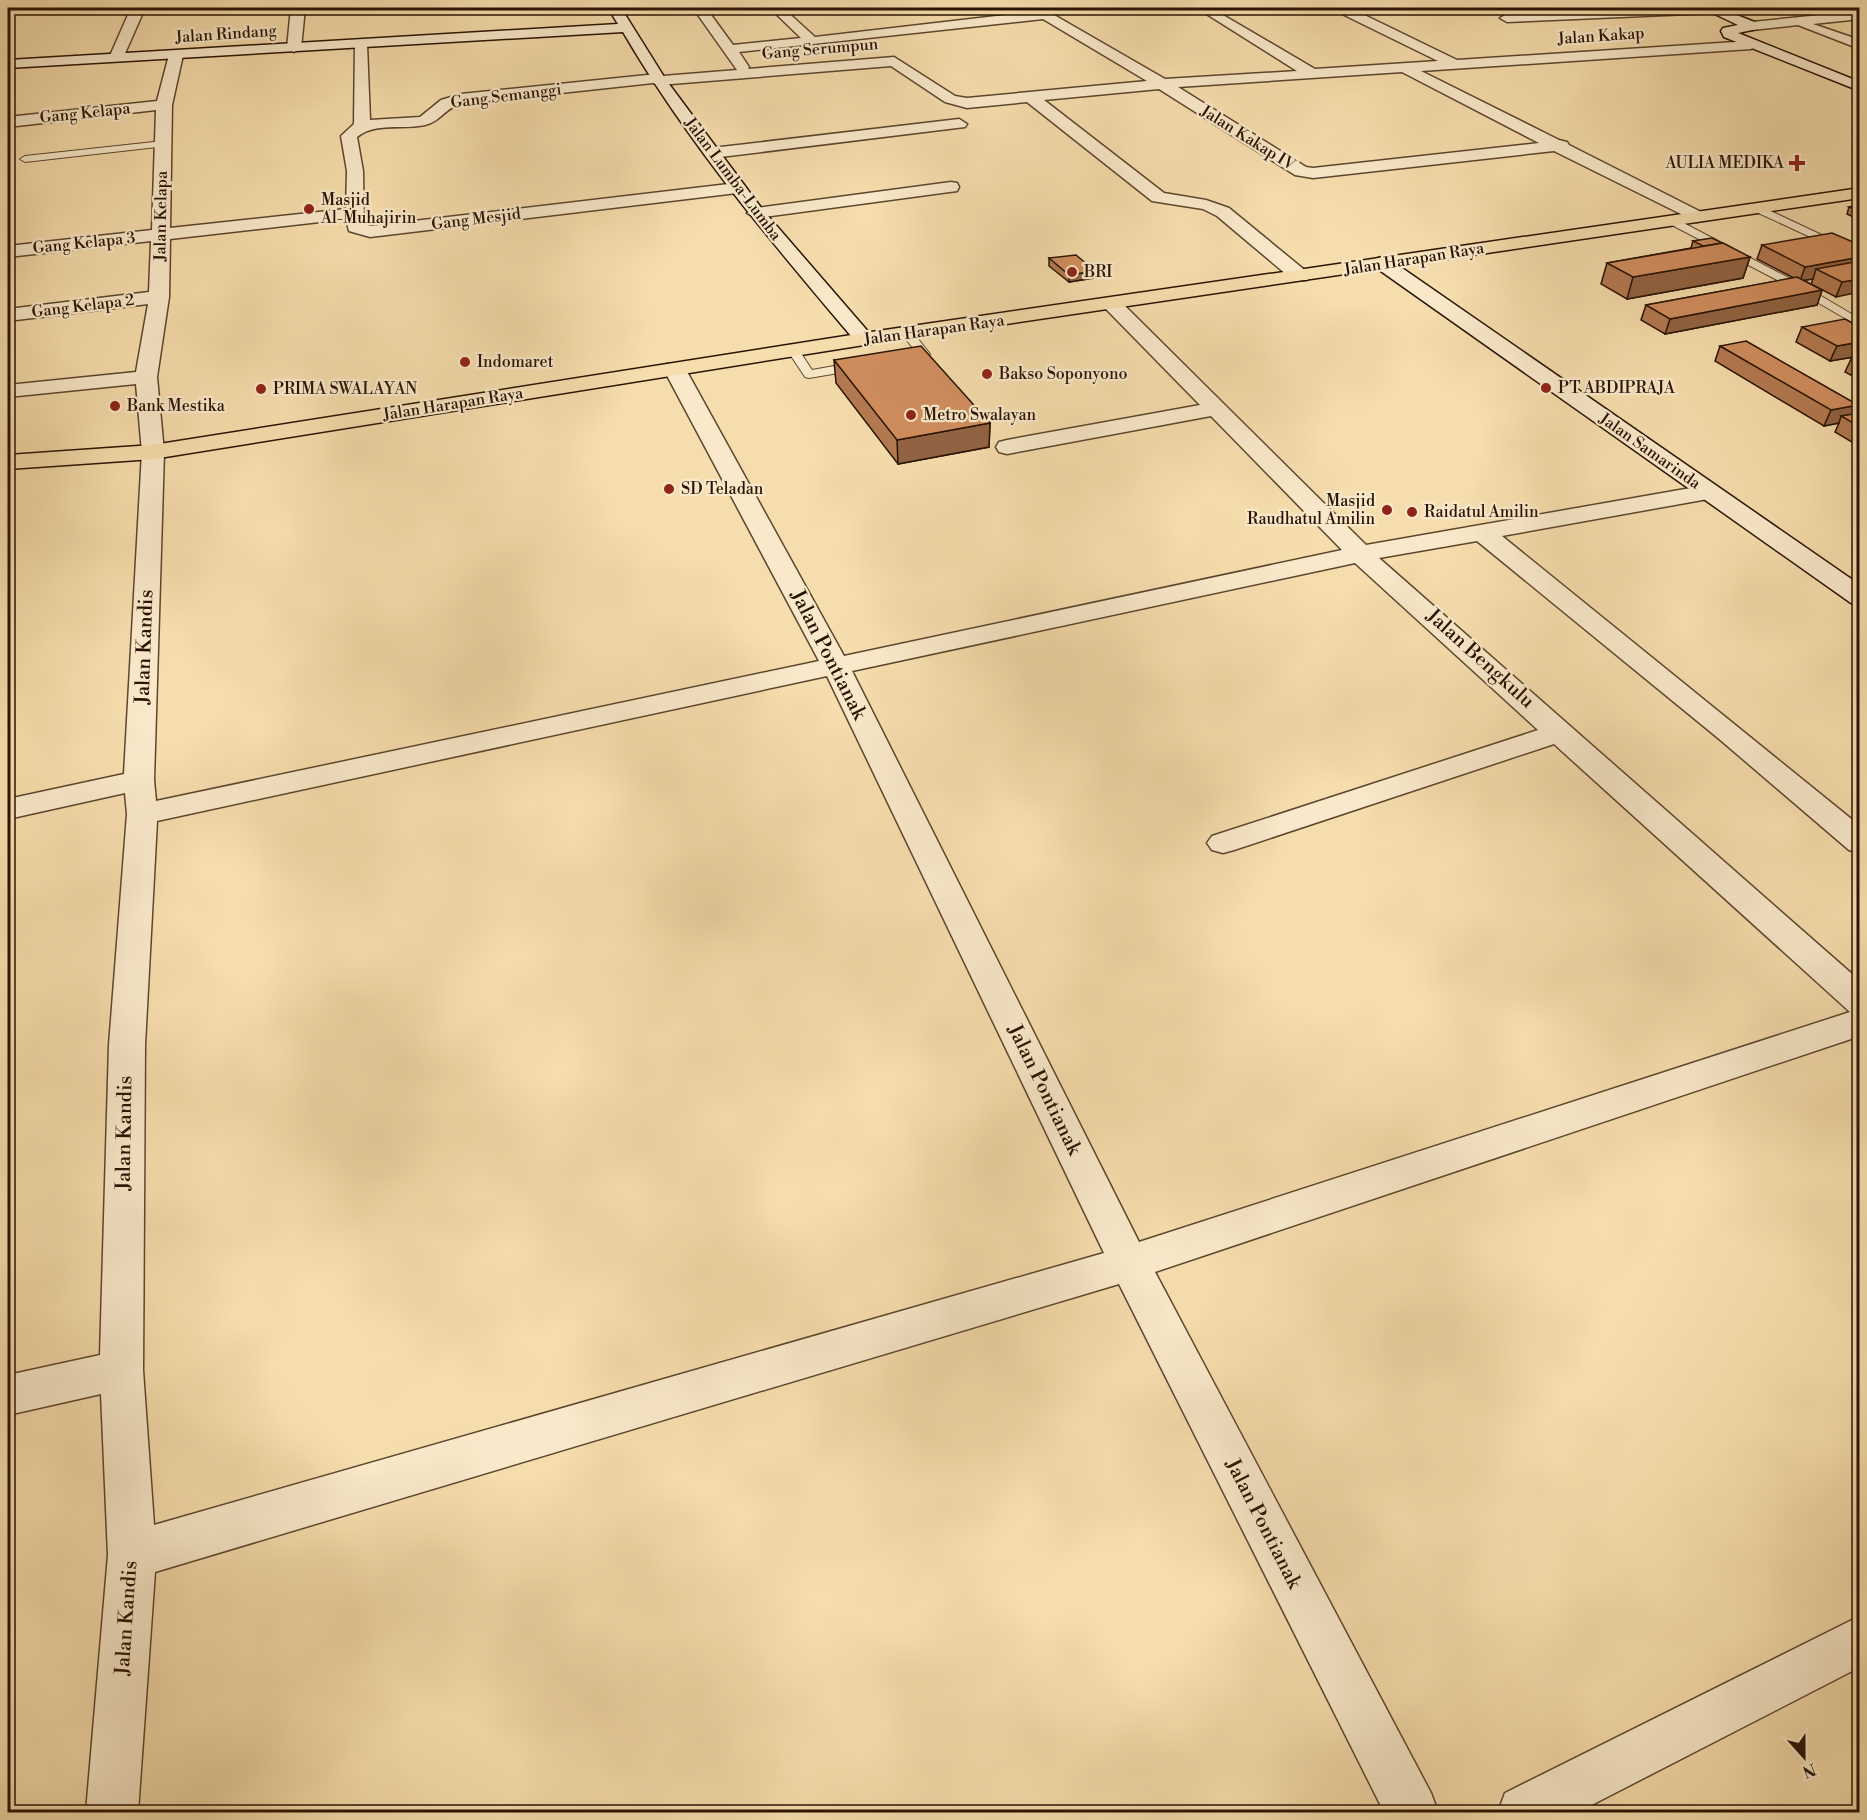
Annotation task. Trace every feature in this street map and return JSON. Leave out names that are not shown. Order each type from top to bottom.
[{"type":"main road","name":"Jalan Harapan Raya","points":[[8,462],[153,452],[864,339],[1860,193]]},
{"type":"street","points":[[116,58],[138,8]]},
{"type":"street","points":[[294,48],[298,8]]},
{"type":"street","name":"Jalan Lumba-Lumba","points":[[615,8],[658,80],[737,188],[864,339]]},
{"type":"street","name":"Gang Serumpun","points":[[700,8],[747,74]]},
{"type":"street","name":"Gang Serumpun","points":[[776,8],[812,41]]},
{"type":"street","points":[[1203,8],[1314,75]]},
{"type":"street","points":[[1341,8],[1454,64]]},
{"type":"street","points":[[1508,18],[1711,8],[1752,27]]},
{"type":"street","name":"Gang Serumpun","points":[[730,49],[930,28],[1039,11]]},
{"type":"street","name":"Jalan Kakap IV","points":[[1039,11],[1301,171],[1313,173],[1561,145]]},
{"type":"street","points":[[1491,11],[1539,32]]},
{"type":"street","points":[[1860,15],[1728,31],[1729,34],[1751,45],[1860,87]]},
{"type":"street","points":[[914,17],[930,28]]},
{"type":"street","points":[[1797,22],[1860,45]]},
{"type":"street","name":"Jalan Rindang","points":[[8,64],[626,28]]},
{"type":"street","points":[[882,33],[897,56],[894,61]]},
{"type":"street","points":[[1560,41],[1592,55]]},
{"type":"street","points":[[161,234],[357,213],[355,171],[349,136],[362,125],[360,44]]},
{"type":"street","name":"Jalan Kakap","points":[[1314,75],[1751,45]]},
{"type":"street","name":"Jalan Kelapa","points":[[153,452],[146,377],[159,297],[164,105],[176,55]]},
{"type":"street","name":"Gang Serumpun","points":[[658,80],[894,61],[961,103],[1161,84],[1314,75]]},
{"type":"street","points":[[1404,68],[1561,145],[1697,217]]},
{"type":"street","name":"Gang Semanggi","points":[[362,125],[423,121],[430,118],[440,105],[461,99],[658,80]]},
{"type":"street","points":[[1028,95],[1158,197],[1170,202],[1211,206],[1226,214],[1300,276]]},
{"type":"street","name":"Gang Kelapa","points":[[8,122],[164,105]]},
{"type":"street","points":[[712,153],[959,124]]},
{"type":"street","name":"Gang Mesjid","points":[[357,213],[355,227],[370,232],[737,188]]},
{"type":"street","points":[[756,213],[951,188]]},
{"type":"street","name":"Gang Kelapa 3","points":[[8,251],[161,234]]},
{"type":"street","name":"Jalan Samarinda","points":[[1382,263],[1860,597]]},
{"type":"street","name":"Gang Kelapa 2","points":[[8,315],[159,297]]},
{"type":"street","name":"Jalan Bengkulu","points":[[1112,304],[1360,554],[1562,732],[1860,1002]]},
{"type":"street","name":"Jalan Pontianak","points":[[674,369],[835,664],[1129,1263],[1412,1812]]},
{"type":"street","points":[[8,391],[146,377]]},
{"type":"street","points":[[1007,447],[1216,409]]},
{"type":"street","name":"Jalan Kandis","points":[[112,1812],[132,1554],[121,1370],[127,1045],[141,797],[153,452]]},
{"type":"street","points":[[8,809],[141,797],[835,664],[1360,554],[1708,492]]},
{"type":"street","points":[[1480,531],[1728,732],[1860,843]]},
{"type":"street","points":[[1223,843],[1562,732]]},
{"type":"street","points":[[132,1554],[1129,1263],[1860,1022]]},
{"type":"street","points":[[8,1395],[121,1370]]},
{"type":"street","points":[[1524,1812],[1860,1640]]},
{"type":"lane","points":[[25,159],[163,144]]},
{"type":"lane","points":[[1756,208],[1860,257]]},
{"type":"lane","points":[[1672,221],[1802,289],[1860,324]]},
{"type":"lane","points":[[1799,242],[1821,238]]},
{"type":"lane","points":[[1732,252],[1754,249]]},
{"type":"lane","points":[[793,350],[809,374],[924,354],[907,333]]},
{"type":"building","points":[[1860,205],[1860,211],[1849,207]]},
{"type":"building","points":[[1832,233],[1860,245],[1860,257],[1805,267],[1762,245]]},
{"type":"building","points":[[1712,238],[1722,243],[1703,246],[1693,241]]},
{"type":"building","points":[[1723,243],[1750,257],[1633,277],[1607,263]]},
{"type":"building","points":[[1076,255],[1095,271],[1069,275],[1049,258]]},
{"type":"building","points":[[1860,261],[1860,279],[1842,282],[1816,269]]},
{"type":"building","points":[[1797,277],[1822,290],[1670,319],[1646,305]]},
{"type":"building","points":[[1845,319],[1860,327],[1860,342],[1837,346],[1802,327]]},
{"type":"building","points":[[1746,341],[1858,405],[1831,410],[1720,346]]},
{"type":"building","name":"Metro Swalayan","points":[[921,346],[990,423],[897,440],[834,360]]},
{"type":"building","points":[[1860,355],[1860,361],[1852,357]]},
{"type":"building","points":[[1860,413],[1860,427],[1841,416]]},
{"type":"place","name":"AULIA MEDIKA","points":[[1797,163]]},
{"type":"place","name":"Masjid Al-Muhajirin","points":[[309,209]]},
{"type":"place","name":"BRI","points":[[1072,272]]},
{"type":"place","name":"Indomaret","points":[[465,362]]},
{"type":"place","name":"Bakso Soponyono","points":[[987,374]]},
{"type":"place","name":"PT ABDIPRAJA","points":[[1546,388]]},
{"type":"place","name":"PRIMA SWALAYAN","points":[[261,389]]},
{"type":"place","name":"Bank Mestika","points":[[115,406]]},
{"type":"place","name":"Metro Swalayan","points":[[911,415]]},
{"type":"place","name":"SD Teladan","points":[[669,489]]},
{"type":"place","name":"Masjid Raudhatul Amilin","points":[[1387,510]]},
{"type":"place","name":"Raidatul Amilin","points":[[1412,512]]}]
